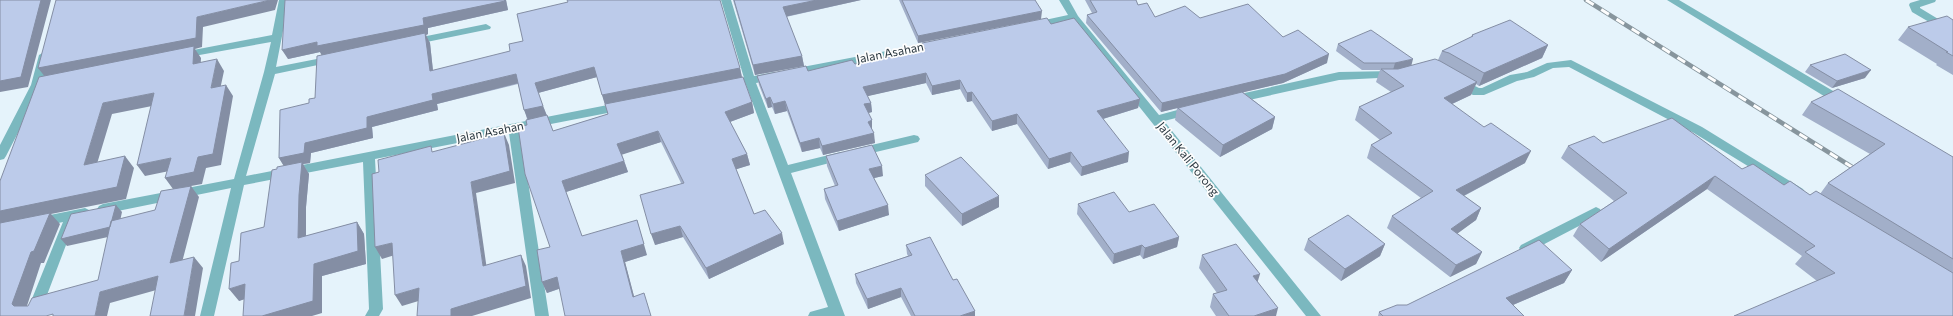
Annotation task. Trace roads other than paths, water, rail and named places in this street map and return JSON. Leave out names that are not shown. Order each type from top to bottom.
[{"type":"street","points":[[207,316],[239,181],[270,72],[284,0]]},
{"type":"street","points":[[726,0],[732,16],[750,81],[837,314],[816,316]]},
{"type":"street","name":"Jalan Kali Porong","points":[[1064,0],[1074,17],[1314,316]]},
{"type":"street","points":[[1672,0],[1852,107]]},
{"type":"street","points":[[1931,0],[1914,5],[1916,10],[1953,33]]},
{"type":"street","points":[[1020,28],[1074,17]]},
{"type":"street","points":[[398,45],[486,27]]},
{"type":"street","points":[[172,57],[278,37]]},
{"type":"street","points":[[0,156],[37,85],[48,41]]},
{"type":"street","name":"Jalan Asahan","points":[[718,87],[951,41]]},
{"type":"street","points":[[270,72],[345,56]]},
{"type":"street","points":[[1452,77],[1477,92],[1484,91],[1514,78],[1530,75],[1551,65],[1571,63],[1698,130],[1810,199]]},
{"type":"street","points":[[1221,102],[1339,76],[1393,76],[1406,72]]},
{"type":"street","points":[[37,85],[59,80]]},
{"type":"street","name":"Jalan Asahan","points":[[28,224],[632,104]]},
{"type":"street","points":[[1156,119],[1200,108]]},
{"type":"street","points":[[514,127],[542,316]]},
{"type":"street","points":[[784,170],[914,139]]},
{"type":"street","points":[[369,156],[376,308],[372,316]]},
{"type":"street","points":[[1513,254],[1596,212]]},
{"type":"street","points":[[32,316],[71,216]]},
{"type":"railway","points":[[1586,0],[1860,172]]}]
